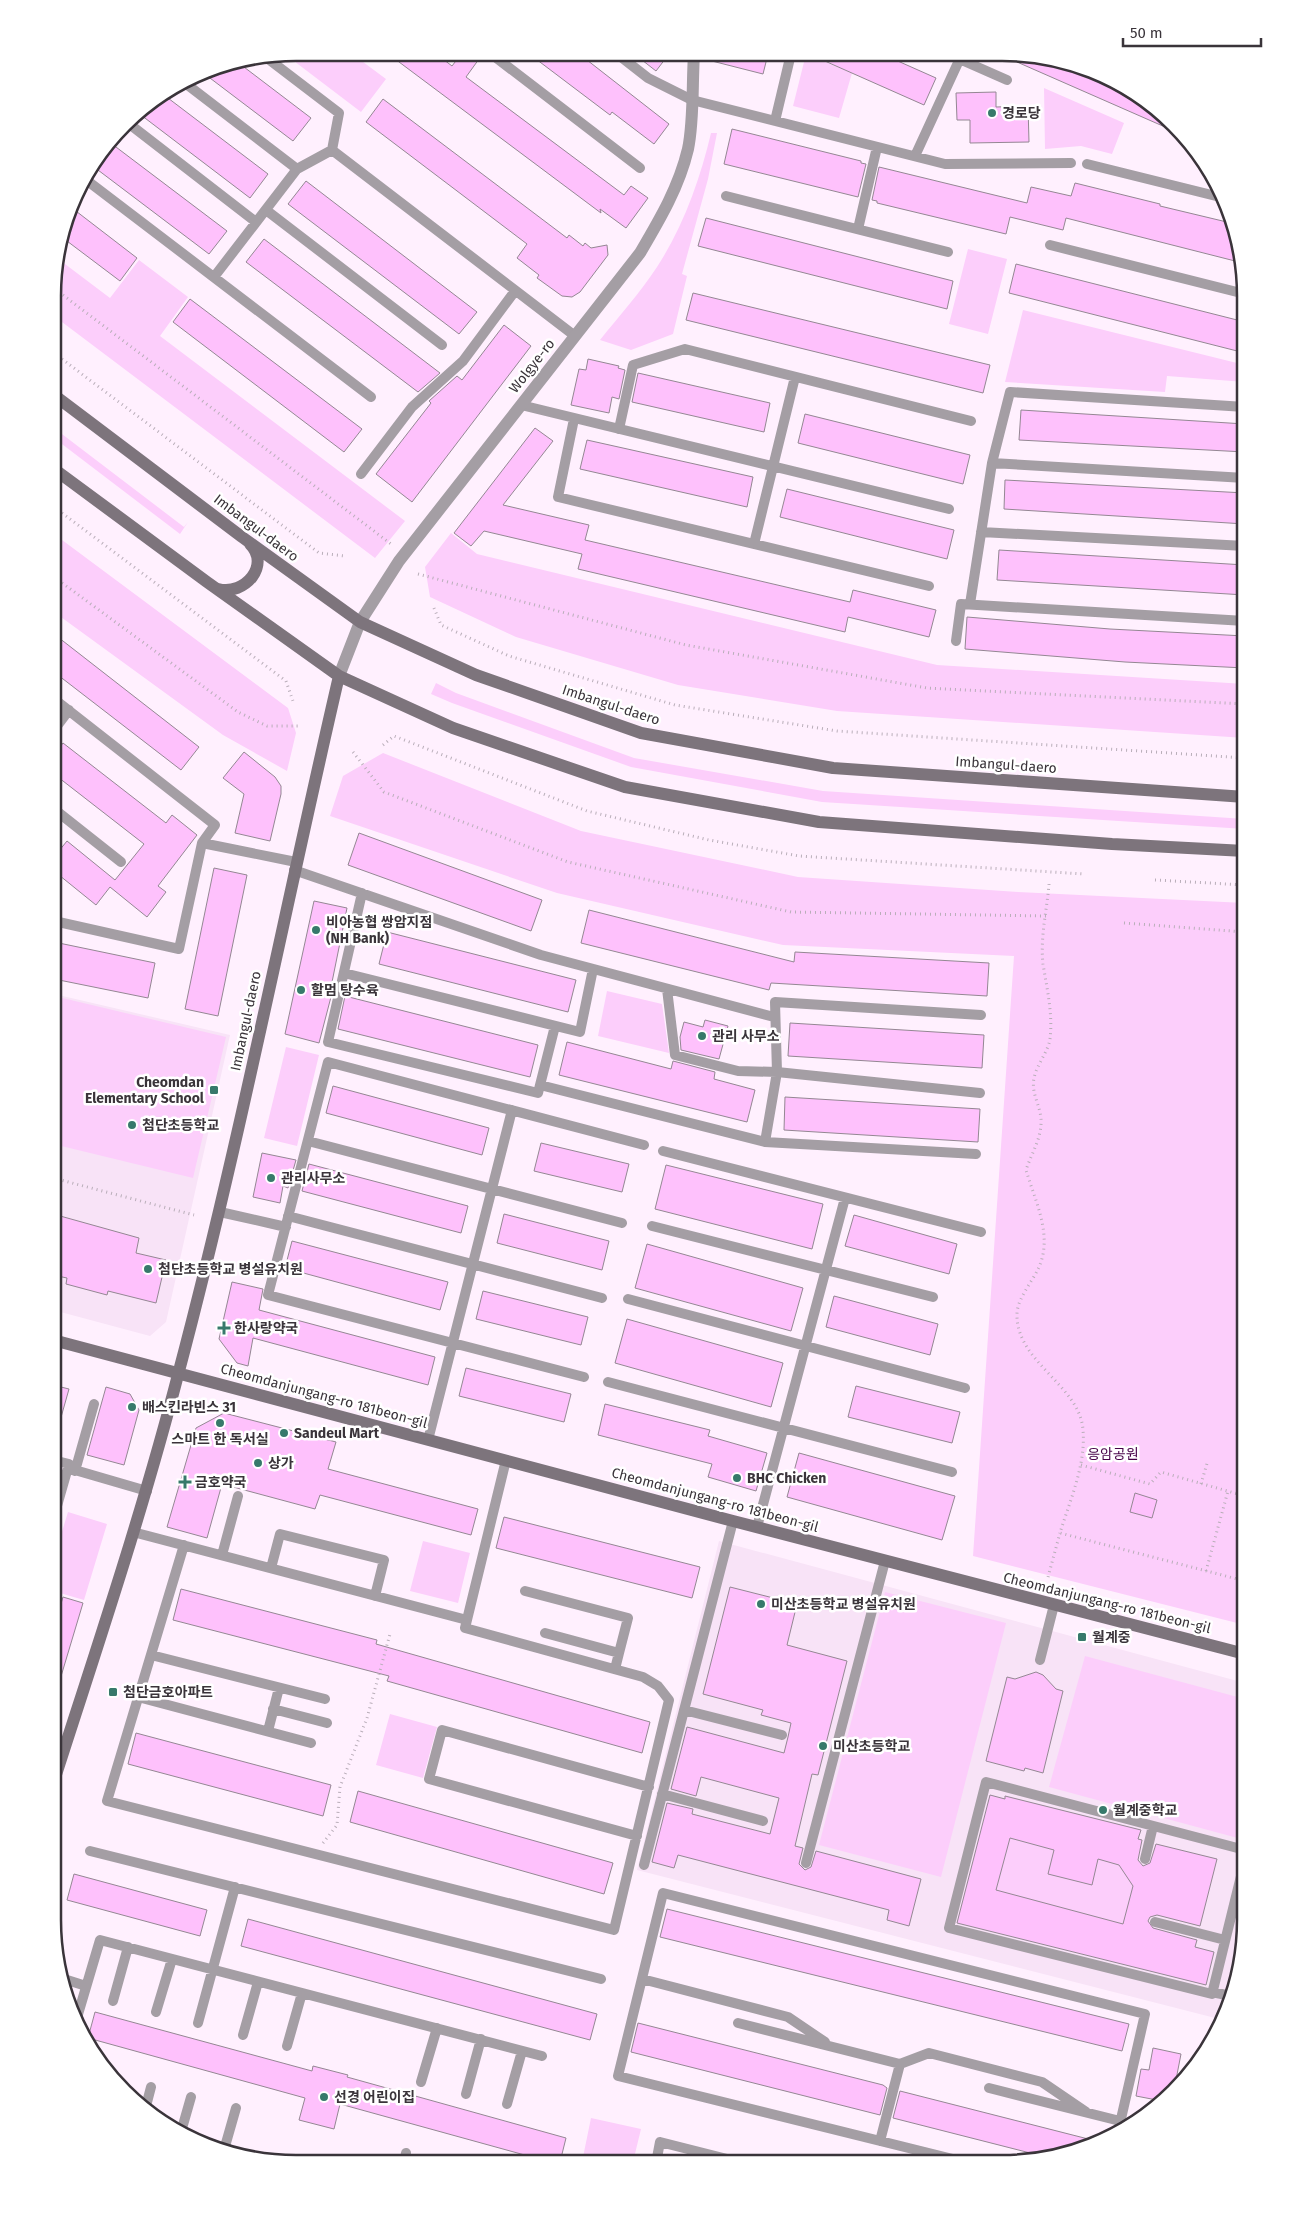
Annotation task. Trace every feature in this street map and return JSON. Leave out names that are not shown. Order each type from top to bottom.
[{"type":"main road","name":"Imbangul-daero","points":[[61,400],[242,537],[360,622],[476,675],[642,733],[833,768],[1237,796]]},
{"type":"main road","points":[[61,474],[215,588],[233,590],[249,581],[257,565],[256,556],[253,547],[242,537]]},
{"type":"main road","points":[[207,582],[338,676],[453,728],[625,787],[819,822],[1112,844],[1237,851]]},
{"type":"main road","name":"Imbangul-daero","points":[[179,1372],[220,1212],[338,676]]},
{"type":"main road","name":"Cheomdanjungang-ro 181beon-gil","points":[[61,1342],[733,1521],[1237,1652]]},
{"type":"main road","points":[[61,1746],[134,1532],[179,1372]]},
{"type":"street","name":"Wolgye-ro","points":[[338,676],[360,622],[399,561],[640,253],[666,209],[680,177],[688,147],[694,61]]},
{"type":"lane","points":[[500,61],[640,168]]},
{"type":"lane","points":[[626,61],[648,78],[692,100],[945,164],[1071,163]]},
{"type":"lane","points":[[775,121],[789,61]]},
{"type":"lane","points":[[915,156],[959,61]]},
{"type":"lane","points":[[969,61],[1008,80]]},
{"type":"lane","points":[[273,63],[339,113],[332,150]]},
{"type":"lane","points":[[189,87],[297,169]]},
{"type":"lane","points":[[133,127],[256,222]]},
{"type":"lane","points":[[858,229],[876,147]]},
{"type":"lane","points":[[214,277],[297,169],[332,150]]},
{"type":"lane","points":[[332,150],[575,336]]},
{"type":"lane","points":[[1087,164],[1215,196]]},
{"type":"lane","points":[[90,183],[371,397]]},
{"type":"lane","points":[[726,196],[948,252]]},
{"type":"lane","points":[[266,210],[442,346]]},
{"type":"lane","points":[[1050,245],[1237,292]]},
{"type":"lane","points":[[361,474],[412,407],[463,361],[516,291]]},
{"type":"lane","points":[[619,429],[633,365],[685,349],[971,421]]},
{"type":"lane","points":[[754,544],[795,377]]},
{"type":"lane","points":[[970,604],[992,463],[1010,392],[1237,406]]},
{"type":"lane","points":[[521,405],[949,509]]},
{"type":"lane","points":[[574,418],[558,497],[929,586]]},
{"type":"lane","points":[[992,463],[1237,477]]},
{"type":"lane","points":[[981,532],[1237,546]]},
{"type":"lane","points":[[956,641],[961,604],[1237,621]]},
{"type":"lane","points":[[61,704],[215,824],[202,843],[179,949],[61,923]]},
{"type":"lane","points":[[61,721],[69,710]]},
{"type":"lane","points":[[61,815],[121,862]]},
{"type":"lane","points":[[202,843],[295,866],[362,893],[541,955],[774,1017]]},
{"type":"lane","points":[[362,893],[328,1042],[538,1093],[555,1026]]},
{"type":"lane","points":[[344,973],[580,1032],[593,969]]},
{"type":"lane","points":[[667,989],[675,1055],[738,1071],[777,1072],[980,1093]]},
{"type":"lane","points":[[765,1142],[777,1072],[775,1002],[981,1015]]},
{"type":"lane","points":[[584,1377],[268,1295],[288,1216],[328,1062],[644,1145]]},
{"type":"lane","points":[[540,1086],[765,1142],[976,1154]]},
{"type":"lane","points":[[428,1440],[512,1110]]},
{"type":"lane","points":[[308,1141],[622,1223]]},
{"type":"lane","points":[[663,1151],[981,1232]]},
{"type":"lane","points":[[757,1527],[845,1198]]},
{"type":"lane","points":[[220,1212],[286,1227]]},
{"type":"lane","points":[[288,1216],[602,1298]]},
{"type":"lane","points":[[652,1226],[933,1297]]},
{"type":"lane","points":[[628,1299],[965,1388]]},
{"type":"lane","points":[[608,1382],[952,1472]]},
{"type":"lane","points":[[61,1479],[71,1470],[94,1404]]},
{"type":"lane","points":[[184,1545],[107,1801],[614,1930],[668,1700],[665,1693],[652,1681],[465,1628],[506,1460]]},
{"type":"lane","points":[[61,1462],[69,1464],[71,1470]]},
{"type":"lane","points":[[71,1470],[146,1491]]},
{"type":"lane","points":[[222,1555],[238,1496]]},
{"type":"lane","points":[[644,1865],[733,1521]]},
{"type":"lane","points":[[134,1532],[467,1620]]},
{"type":"lane","points":[[271,1568],[280,1534],[384,1560],[375,1596]]},
{"type":"lane","points":[[806,1863],[885,1560]]},
{"type":"lane","points":[[525,1591],[628,1618],[615,1669]]},
{"type":"lane","points":[[1040,1660],[1054,1605]]},
{"type":"lane","points":[[545,1633],[619,1653]]},
{"type":"lane","points":[[151,1655],[326,1699]]},
{"type":"lane","points":[[268,1732],[279,1688]]},
{"type":"lane","points":[[138,1697],[311,1743]]},
{"type":"lane","points":[[274,1709],[328,1723]]},
{"type":"lane","points":[[684,1710],[782,1735]]},
{"type":"lane","points":[[637,1836],[429,1779],[442,1730],[649,1786]]},
{"type":"lane","points":[[1224,1995],[1212,1992],[1212,1994],[949,1928],[986,1782],[1237,1848]]},
{"type":"lane","points":[[662,1794],[763,1821]]},
{"type":"lane","points":[[1145,1859],[1153,1826]]},
{"type":"lane","points":[[90,1851],[601,1979]]},
{"type":"lane","points":[[198,2023],[235,1887]]},
{"type":"lane","points":[[1212,1992],[1237,1892]]},
{"type":"lane","points":[[937,2155],[618,2076],[662,1893],[1145,2014],[1120,2121],[989,2088]]},
{"type":"lane","points":[[1155,1922],[1225,1940]]},
{"type":"lane","points":[[79,2010],[100,1940],[542,2056]]},
{"type":"lane","points":[[113,2001],[128,1948]]},
{"type":"lane","points":[[156,2012],[172,1959]]},
{"type":"lane","points":[[642,1979],[788,2017],[832,2047]]},
{"type":"lane","points":[[69,1981],[86,1986]]},
{"type":"lane","points":[[243,2035],[258,1982]]},
{"type":"lane","points":[[288,2046],[302,1993]]},
{"type":"lane","points":[[738,2024],[900,2064],[929,2053],[1042,2082],[1086,2112]]},
{"type":"lane","points":[[422,2082],[437,2028]]},
{"type":"lane","points":[[466,2094],[481,2040]]},
{"type":"lane","points":[[507,2104],[522,2050]]},
{"type":"lane","points":[[880,2141],[900,2064]]},
{"type":"lane","points":[[147,2101],[151,2087]]},
{"type":"lane","points":[[183,2125],[191,2097]]},
{"type":"lane","points":[[226,2144],[236,2108]]},
{"type":"lane","points":[[657,2155],[660,2142],[711,2155]]},
{"type":"path","points":[[61,294],[391,544]]},
{"type":"path","points":[[61,358],[319,553],[345,556]]},
{"type":"path","points":[[61,512],[286,680],[294,704]]},
{"type":"path","points":[[418,574],[686,645],[927,688],[1237,704]]},
{"type":"path","points":[[61,582],[238,712],[267,726],[301,726]]},
{"type":"path","points":[[434,608],[441,625],[509,656],[675,705],[836,731],[1237,757]]},
{"type":"path","points":[[383,745],[394,736],[587,811],[709,840],[799,856],[1084,874]]},
{"type":"path","points":[[353,752],[384,792],[568,862],[791,912],[1046,916]]},
{"type":"path","points":[[1155,880],[1237,885]]},
{"type":"path","points":[[1048,884],[1043,939],[1043,963],[1051,1028],[1050,1043],[1040,1060],[1034,1079],[1034,1095],[1041,1119],[1040,1132],[1037,1146],[1026,1170],[1040,1211],[1044,1254],[1017,1312],[1024,1341],[1042,1367],[1068,1395],[1080,1415],[1083,1429],[1081,1465],[1048,1577]]},
{"type":"path","points":[[1124,923],[1237,931]]},
{"type":"path","points":[[61,1180],[194,1215]]},
{"type":"path","points":[[1202,1484],[1208,1460]]},
{"type":"path","points":[[1081,1465],[1150,1484],[1161,1472],[1237,1494]]},
{"type":"path","points":[[1206,1571],[1228,1491]]},
{"type":"path","points":[[1060,1533],[1237,1579]]},
{"type":"path","points":[[322,1844],[337,1825],[340,1787],[367,1718],[390,1634]]},
{"type":"shaded area","name":"첨단초등학교","points":[[61,996],[230,1035],[166,1322],[150,1336],[61,1312]]},
{"type":"shaded area","points":[[719,1541],[1237,1681],[1237,1920],[1235,1950],[1229,1980],[1216,2018],[637,1870]]},
{"type":"green space","points":[[294,61],[362,61],[386,79],[361,112]]},
{"type":"green space","points":[[804,61],[823,61],[852,73],[839,118],[793,106]]},
{"type":"green space","points":[[1044,88],[1124,123],[1112,154],[1081,146],[1045,149]]},
{"type":"green space","points":[[711,133],[717,133],[708,179],[682,274],[687,276],[673,334],[631,350],[600,340],[650,277],[675,236],[696,186]]},
{"type":"green space","points":[[968,249],[1007,259],[988,334],[949,324]]},
{"type":"green space","points":[[139,260],[188,297],[160,336],[405,521],[375,558],[61,321],[64,263],[110,298]]},
{"type":"green space","points":[[1023,310],[1237,363],[1237,381],[1167,376],[1165,392],[1005,382]]},
{"type":"green space","points":[[61,433],[184,527],[188,522],[180,534],[61,443]]},
{"type":"green space","points":[[451,533],[477,554],[937,665],[1237,684],[1237,737],[837,711],[678,685],[516,637],[430,597],[425,567]]},
{"type":"green space","points":[[61,539],[288,708],[296,733],[287,771],[223,735],[61,617]]},
{"type":"green space","points":[[436,683],[456,693],[634,758],[823,791],[1237,818],[1237,828],[822,802],[631,767],[431,694]]},
{"type":"green space","name":"응암공원","points":[[383,753],[581,831],[798,877],[1018,892],[1237,903],[1237,1623],[973,1556],[1014,956],[783,945],[557,893],[330,816],[343,776]]},
{"type":"green space","points":[[607,991],[662,1004],[669,1053],[598,1036]]},
{"type":"green space","points":[[61,998],[226,1037],[193,1178],[61,1146]]},
{"type":"green space","points":[[286,1047],[319,1055],[297,1146],[264,1138]]},
{"type":"green space","points":[[68,1512],[107,1524],[84,1600],[61,1593],[61,1535]]},
{"type":"green space","points":[[423,1541],[470,1553],[458,1603],[410,1591]]},
{"type":"green space","points":[[885,1592],[1006,1623],[941,1877],[819,1845]]},
{"type":"green space","points":[[1085,1656],[1237,1697],[1237,1838],[1049,1787]]},
{"type":"green space","points":[[390,1714],[437,1727],[423,1778],[376,1765]]},
{"type":"green space","points":[[1010,1838],[1054,1850],[1048,1874],[1091,1885],[1098,1859],[1119,1865],[1133,1886],[1123,1924],[991,1910]]},
{"type":"green space","points":[[591,2118],[641,2129],[635,2155],[583,2155]]},
{"type":"building","points":[[398,61],[445,61],[452,66],[456,61],[478,61],[466,77],[624,195],[631,186],[648,198],[626,228],[600,209],[601,213]]},
{"type":"building","points":[[539,61],[588,61],[669,124],[654,144],[612,112],[610,115]]},
{"type":"building","points":[[643,61],[664,61],[656,71]]},
{"type":"building","points":[[712,61],[766,61],[763,74]]},
{"type":"building","points":[[825,61],[898,61],[936,78],[924,105]]},
{"type":"building","points":[[1017,62],[1062,69],[1106,85],[1145,110],[1164,127]]},
{"type":"building","points":[[244,67],[311,118],[293,141],[210,78]]},
{"type":"building","name":"경로당","points":[[996,92],[996,107],[1028,106],[1029,142],[970,143],[970,120],[957,120],[956,93]]},
{"type":"building","points":[[169,99],[268,174],[250,198],[144,117]]},
{"type":"building","points":[[383,99],[567,238],[569,235],[583,246],[585,243],[591,248],[607,245],[608,255],[580,292],[572,297],[562,296],[537,278],[539,275],[517,258],[527,244],[366,122]]},
{"type":"building","points":[[732,129],[861,161],[861,163],[866,164],[858,197],[724,164]]},
{"type":"building","points":[[115,147],[227,231],[209,254],[98,170]]},
{"type":"building","points":[[879,167],[1027,203],[1031,187],[1071,196],[1075,183],[1224,221],[1234,261],[1066,218],[1063,230],[1010,217],[1006,234],[877,203],[877,201],[872,200]]},
{"type":"building","points":[[306,181],[477,312],[459,334],[288,204]]},
{"type":"building","points":[[77,212],[137,258],[120,281],[68,242]]},
{"type":"building","points":[[706,218],[953,281],[947,309],[698,246]]},
{"type":"building","points":[[264,239],[440,373],[418,392],[246,262]]},
{"type":"building","points":[[1016,264],[1237,320],[1237,351],[1009,293]]},
{"type":"building","points":[[693,293],[990,365],[983,393],[686,320]]},
{"type":"building","points":[[190,299],[362,429],[344,452],[173,322]]},
{"type":"building","points":[[504,325],[531,346],[412,502],[376,474],[431,403],[429,401],[457,376],[462,380]]},
{"type":"building","points":[[588,359],[619,366],[618,368],[625,370],[619,399],[612,397],[609,413],[571,405],[579,369],[586,370]]},
{"type":"building","points":[[638,373],[770,403],[764,432],[632,402]]},
{"type":"building","points":[[1021,410],[1237,424],[1237,452],[1019,440]]},
{"type":"building","points":[[805,414],[970,455],[963,484],[798,443]]},
{"type":"building","points":[[535,428],[553,441],[503,505],[589,525],[585,540],[850,602],[853,590],[936,610],[929,637],[848,617],[845,632],[578,569],[582,554],[484,531],[471,546],[454,533]]},
{"type":"building","points":[[587,440],[753,477],[747,507],[580,469]]},
{"type":"building","points":[[1005,480],[1237,493],[1237,524],[1004,509]]},
{"type":"building","points":[[787,489],[954,530],[947,559],[780,517]]},
{"type":"building","points":[[999,550],[1237,565],[1237,595],[997,580]]},
{"type":"building","points":[[967,617],[1110,629],[1237,636],[1237,668],[1125,662],[965,649]]},
{"type":"building","points":[[61,639],[199,747],[181,770],[61,677]]},
{"type":"building","points":[[63,743],[166,823],[172,815],[197,835],[158,886],[166,892],[147,917],[110,887],[96,905],[61,877],[61,848],[67,841],[115,880],[144,844],[61,779],[61,746]]},
{"type":"building","points":[[244,752],[275,777],[281,786],[281,794],[270,841],[235,833],[244,794],[223,778]]},
{"type":"building","points":[[359,833],[542,900],[531,931],[348,865]]},
{"type":"building","points":[[214,868],[247,875],[218,1016],[185,1009]]},
{"type":"building","points":[[314,901],[347,908],[330,992],[332,993],[319,1043],[285,1034]]},
{"type":"building","points":[[589,910],[794,962],[795,952],[989,963],[987,996],[771,983],[769,990],[581,943]]},
{"type":"building","points":[[387,932],[576,980],[568,1012],[379,964]]},
{"type":"building","points":[[61,943],[155,963],[148,998],[61,980]]},
{"type":"building","points":[[345,996],[538,1045],[530,1077],[338,1029]]},
{"type":"building","name":"관리 사무소","points":[[705,1020],[728,1026],[719,1059],[681,1050],[680,1037],[684,1022],[703,1027]]},
{"type":"building","points":[[790,1023],[984,1035],[982,1068],[788,1056]]},
{"type":"building","points":[[567,1042],[671,1069],[673,1061],[715,1072],[714,1079],[755,1090],[747,1122],[559,1075]]},
{"type":"building","points":[[333,1086],[489,1128],[482,1155],[326,1113]]},
{"type":"building","points":[[785,1097],[980,1109],[978,1142],[784,1130]]},
{"type":"building","points":[[541,1143],[629,1164],[622,1192],[534,1171]]},
{"type":"building","name":"관리사무소","points":[[262,1153],[296,1160],[288,1188],[283,1186],[280,1203],[253,1197]]},
{"type":"building","points":[[309,1164],[468,1206],[461,1233],[302,1191]]},
{"type":"building","points":[[666,1165],[823,1204],[812,1249],[655,1209]]},
{"type":"building","points":[[504,1214],[609,1241],[602,1270],[497,1243]]},
{"type":"building","points":[[854,1215],[957,1244],[949,1274],[845,1246]]},
{"type":"building","points":[[61,1216],[139,1238],[136,1253],[166,1260],[156,1303],[108,1291],[107,1295],[66,1284],[67,1278],[61,1277]]},
{"type":"building","points":[[292,1241],[448,1282],[440,1310],[285,1268]]},
{"type":"building","points":[[647,1244],[803,1288],[791,1331],[635,1288]]},
{"type":"building","points":[[232,1282],[263,1289],[259,1310],[435,1357],[428,1385],[253,1338],[248,1366],[237,1363],[219,1339]]},
{"type":"building","points":[[483,1291],[588,1317],[581,1345],[476,1319]]},
{"type":"building","points":[[834,1296],[938,1324],[930,1355],[826,1327]]},
{"type":"building","points":[[627,1319],[783,1363],[771,1407],[615,1363]]},
{"type":"building","points":[[466,1368],[571,1394],[564,1422],[459,1396]]},
{"type":"building","points":[[856,1386],[960,1412],[952,1443],[848,1417]]},
{"type":"building","points":[[61,1387],[69,1389],[61,1417]]},
{"type":"building","points":[[106,1387],[130,1394],[139,1410],[124,1465],[87,1455]]},
{"type":"building","points":[[605,1404],[710,1430],[708,1436],[767,1453],[756,1491],[708,1477],[712,1464],[598,1435]]},
{"type":"building","name":"상가","points":[[224,1413],[336,1442],[328,1469],[478,1509],[471,1535],[320,1495],[315,1509],[222,1484],[207,1538],[167,1527],[196,1428]]},
{"type":"building","points":[[799,1453],[955,1496],[942,1540],[787,1497]]},
{"type":"building","points":[[1135,1493],[1157,1500],[1152,1518],[1130,1512]]},
{"type":"building","points":[[504,1517],[700,1567],[692,1598],[496,1548]]},
{"type":"building","points":[[730,1587],[797,1604],[787,1645],[847,1661],[818,1775],[812,1774],[795,1846],[803,1848],[799,1864],[805,1870],[811,1867],[816,1851],[921,1879],[909,1926],[887,1920],[889,1910],[678,1855],[674,1868],[652,1862],[667,1803],[693,1809],[692,1814],[770,1834],[779,1798],[701,1777],[696,1796],[671,1789],[687,1727],[784,1753],[791,1723],[761,1715],[763,1710],[703,1694]]},
{"type":"building","points":[[181,1589],[377,1640],[376,1644],[650,1722],[642,1753],[387,1681],[389,1676],[173,1620]]},
{"type":"building","points":[[63,1597],[83,1603],[61,1676],[61,1604]]},
{"type":"building","points":[[1036,1672],[1043,1675],[1056,1689],[1063,1691],[1043,1773],[1025,1768],[1024,1771],[986,1761],[1007,1677],[1015,1679]]},
{"type":"building","points":[[136,1733],[331,1785],[323,1816],[128,1764]]},
{"type":"building","points":[[358,1791],[613,1863],[604,1894],[350,1822]]},
{"type":"building","points":[[990,1795],[1005,1799],[1005,1796],[1141,1830],[1138,1839],[1142,1840],[1138,1860],[1143,1866],[1150,1863],[1156,1844],[1217,1859],[1200,1926],[1157,1915],[1150,1917],[1148,1921],[1153,1928],[1197,1940],[1195,1947],[1214,1952],[1206,1985],[957,1923]],"holes":[[[1010,1838],[1054,1850],[1048,1874],[1092,1885],[1098,1859],[1119,1865],[1133,1886],[1123,1924],[996,1890]]]},
{"type":"building","points":[[74,1874],[207,1910],[200,1936],[67,1900]]},
{"type":"building","points":[[667,1909],[1129,2024],[1122,2051],[660,1937]]},
{"type":"building","points":[[248,1919],[597,2014],[590,2040],[241,1946]]},
{"type":"building","points":[[95,2012],[312,2071],[313,2066],[348,2075],[347,2077],[566,2138],[562,2155],[525,2155],[340,2104],[334,2129],[299,2120],[305,2098],[95,2040],[90,2032]]},
{"type":"building","points":[[638,2023],[883,2085],[887,2088],[880,2115],[631,2052]]},
{"type":"building","points":[[1153,2048],[1181,2054],[1177,2077],[1153,2099],[1136,2096],[1141,2069],[1149,2070]]},
{"type":"building","points":[[900,2091],[1087,2139],[1062,2147],[1031,2153],[893,2118]]},
{"type":"place","name":"경로당","points":[[992,113]]},
{"type":"place","name":"비아농협 쌍암지점 (NH Bank)","points":[[316,930]]},
{"type":"place","name":"할멈 탕수육","points":[[301,990]]},
{"type":"place","name":"관리 사무소","points":[[702,1036]]},
{"type":"place","name":"Cheomdan Elementary School","points":[[214,1090]]},
{"type":"place","name":"첨단초등학교","points":[[132,1125]]},
{"type":"place","name":"관리사무소","points":[[271,1178]]},
{"type":"place","name":"첨단초등학교 병설유치원","points":[[148,1269]]},
{"type":"place","name":"한사랑약국","points":[[224,1328]]},
{"type":"place","name":"배스킨라빈스 31","points":[[132,1407]]},
{"type":"place","name":"스마트 한 독서실","points":[[220,1423]]},
{"type":"place","name":"Sandeul Mart","points":[[284,1433]]},
{"type":"place","name":"상가","points":[[258,1463]]},
{"type":"place","name":"BHC Chicken","points":[[737,1478]]},
{"type":"place","name":"금호약국","points":[[185,1482]]},
{"type":"place","name":"미산초등학교 병설유치원","points":[[761,1604]]},
{"type":"place","name":"월계중","points":[[1082,1637]]},
{"type":"place","name":"첨단금호아파트","points":[[113,1692]]},
{"type":"place","name":"미산초등학교","points":[[823,1746]]},
{"type":"place","name":"월계중학교","points":[[1103,1810]]},
{"type":"place","name":"선경 어린이집","points":[[324,2097]]}]
